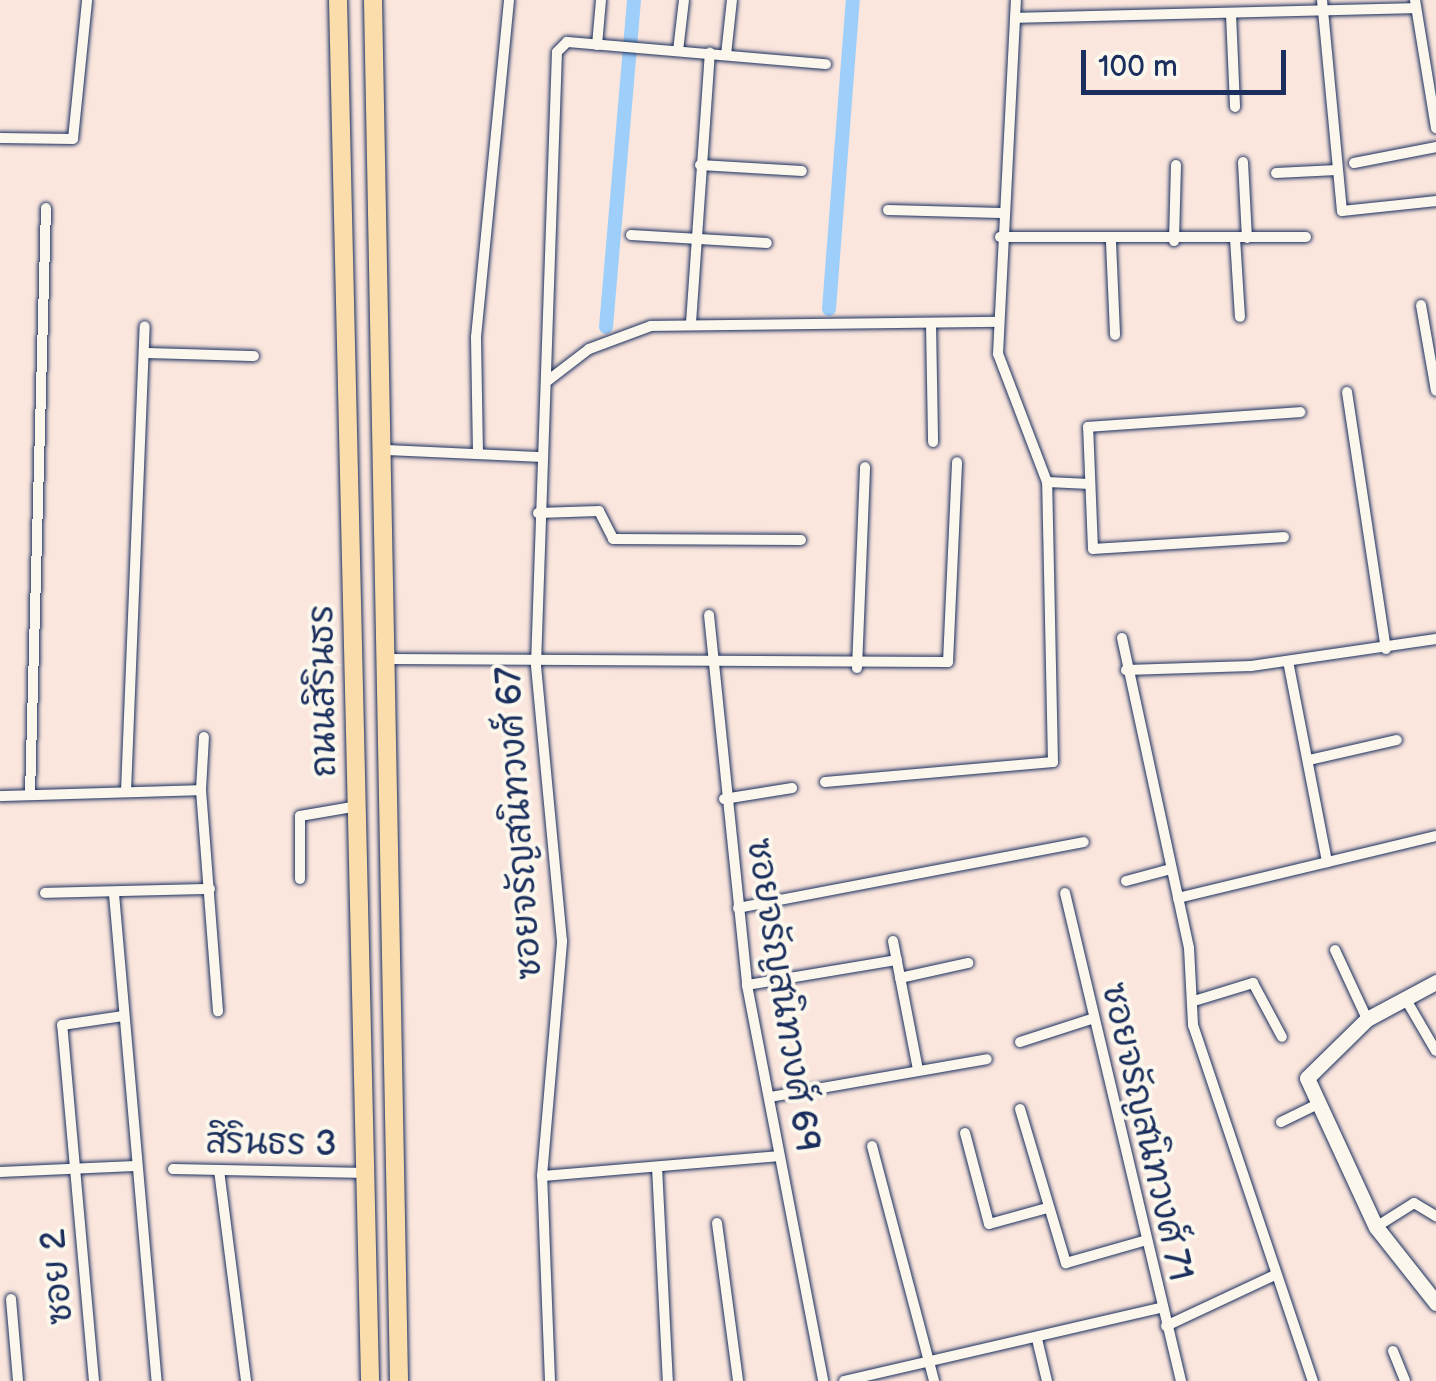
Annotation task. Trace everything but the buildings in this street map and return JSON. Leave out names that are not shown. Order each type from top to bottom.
[{"type":"main road","name":"ถนนสิรินธร","points":[[338,0],[370,1381]]},
{"type":"main road","name":"ถนนสิรินธร","points":[[374,0],[386,450],[399,1381]]},
{"type":"main road","points":[[345,280],[381,283]]},
{"type":"main road","points":[[346,308],[381,310]]},
{"type":"street","points":[[0,138],[73,139],[87,0]]},
{"type":"street","points":[[478,453],[476,338],[509,0]]},
{"type":"street","points":[[601,0],[597,45],[826,64]]},
{"type":"street","points":[[678,51],[684,0]]},
{"type":"street","points":[[726,54],[732,0]]},
{"type":"street","points":[[826,782],[1054,762],[1046,482],[1009,392],[996,322],[1016,0]]},
{"type":"street","points":[[1014,18],[1231,14],[1322,6],[1415,4],[1436,128]]},
{"type":"street","points":[[1322,6],[1337,170],[1346,215],[1436,201]]},
{"type":"street","points":[[1231,14],[1235,107]]},
{"type":"street","name":"ซอยจรัญสนิทวงศ์ 67","points":[[550,1381],[542,1176],[562,941],[536,666],[538,457],[546,382],[560,45],[597,45]]},
{"type":"street","points":[[690,323],[710,53]]},
{"type":"street","points":[[1354,163],[1436,148]]},
{"type":"street","points":[[1240,317],[1243,162]]},
{"type":"street","points":[[1174,241],[1176,165]]},
{"type":"street","points":[[700,166],[802,171]]},
{"type":"street","points":[[1276,173],[1337,170]]},
{"type":"street","points":[[30,795],[46,208]]},
{"type":"street","points":[[888,210],[1001,213]]},
{"type":"street","points":[[631,235],[768,243]]},
{"type":"street","points":[[1000,237],[1111,242],[1306,237]]},
{"type":"street","points":[[1111,242],[1115,335]]},
{"type":"street","points":[[1422,305],[1436,390]]},
{"type":"street","points":[[546,382],[629,332],[690,323],[996,322]]},
{"type":"street","points":[[931,323],[933,442]]},
{"type":"street","points":[[126,792],[145,326]]},
{"type":"street","points":[[144,354],[254,356]]},
{"type":"street","points":[[1347,392],[1386,648]]},
{"type":"street","points":[[1284,537],[1094,550],[1090,425],[1300,412]]},
{"type":"street","points":[[386,450],[538,457]]},
{"type":"street","points":[[389,659],[536,666],[710,662],[857,668],[948,662],[956,462]]},
{"type":"street","points":[[857,668],[865,467]]},
{"type":"street","points":[[1046,482],[1090,484]]},
{"type":"street","points":[[538,513],[599,512],[613,539],[801,540]]},
{"type":"street","name":"ซอยจรัญสนิทวงศ์ 69","points":[[709,615],[724,799],[747,984],[824,1381]]},
{"type":"street","points":[[1122,638],[1178,898],[1194,1001],[1193,1025],[1313,1381]]},
{"type":"street","points":[[1126,670],[1288,661],[1436,638]]},
{"type":"street","points":[[1288,661],[1328,862]]},
{"type":"street","points":[[204,736],[202,790],[218,1011]]},
{"type":"street","points":[[1310,760],[1397,740]]},
{"type":"street","points":[[724,799],[792,788]]},
{"type":"street","points":[[0,796],[202,790]]},
{"type":"street","points":[[300,879],[300,816],[359,806]]},
{"type":"street","points":[[1178,898],[1436,836]]},
{"type":"street","points":[[738,908],[1084,842]]},
{"type":"street","points":[[1126,881],[1171,868]]},
{"type":"street","points":[[46,893],[210,890]]},
{"type":"street","name":"ซอยจรัญสนิทวงศ์ 71","points":[[1065,893],[1143,1241],[1181,1381]]},
{"type":"street","points":[[114,894],[135,1166],[157,1381]]},
{"type":"street","points":[[893,941],[918,1070]]},
{"type":"street","points":[[1335,950],[1367,1019]]},
{"type":"street","points":[[747,984],[897,960]]},
{"type":"street","points":[[900,978],[968,963]]},
{"type":"street","points":[[1436,982],[1367,1019],[1309,1068],[1318,1104],[1376,1227],[1436,1303]]},
{"type":"street","points":[[1194,1001],[1253,983],[1282,1037]]},
{"type":"street","points":[[1405,998],[1436,1051]]},
{"type":"street","name":"ซอย 2","points":[[94,1381],[62,1026],[123,1016]]},
{"type":"street","points":[[1020,1042],[1091,1019]]},
{"type":"street","points":[[770,1097],[987,1059]]},
{"type":"street","points":[[1281,1122],[1318,1104]]},
{"type":"street","points":[[1020,1110],[1046,1208],[1068,1265],[1143,1241]]},
{"type":"street","points":[[965,1133],[989,1224],[1046,1208]]},
{"type":"street","points":[[872,1146],[934,1381]]},
{"type":"street","points":[[542,1176],[778,1156]]},
{"type":"street","points":[[0,1172],[135,1166]]},
{"type":"street","points":[[656,1167],[668,1381]]},
{"type":"street","name":"สิรินธร 3","points":[[173,1169],[368,1174]]},
{"type":"street","points":[[219,1170],[246,1381]]},
{"type":"street","points":[[1376,1227],[1414,1203],[1436,1216]]},
{"type":"street","points":[[717,1223],[738,1381]]},
{"type":"street","points":[[1166,1326],[1275,1274]]},
{"type":"street","points":[[11,1298],[18,1381]]},
{"type":"street","points":[[844,1381],[1160,1308]]},
{"type":"street","points":[[1037,1338],[1046,1381]]},
{"type":"street","points":[[1393,1351],[1405,1381]]},
{"type":"waterway","points":[[606,327],[634,0]]},
{"type":"waterway","points":[[829,309],[853,0]]}]
